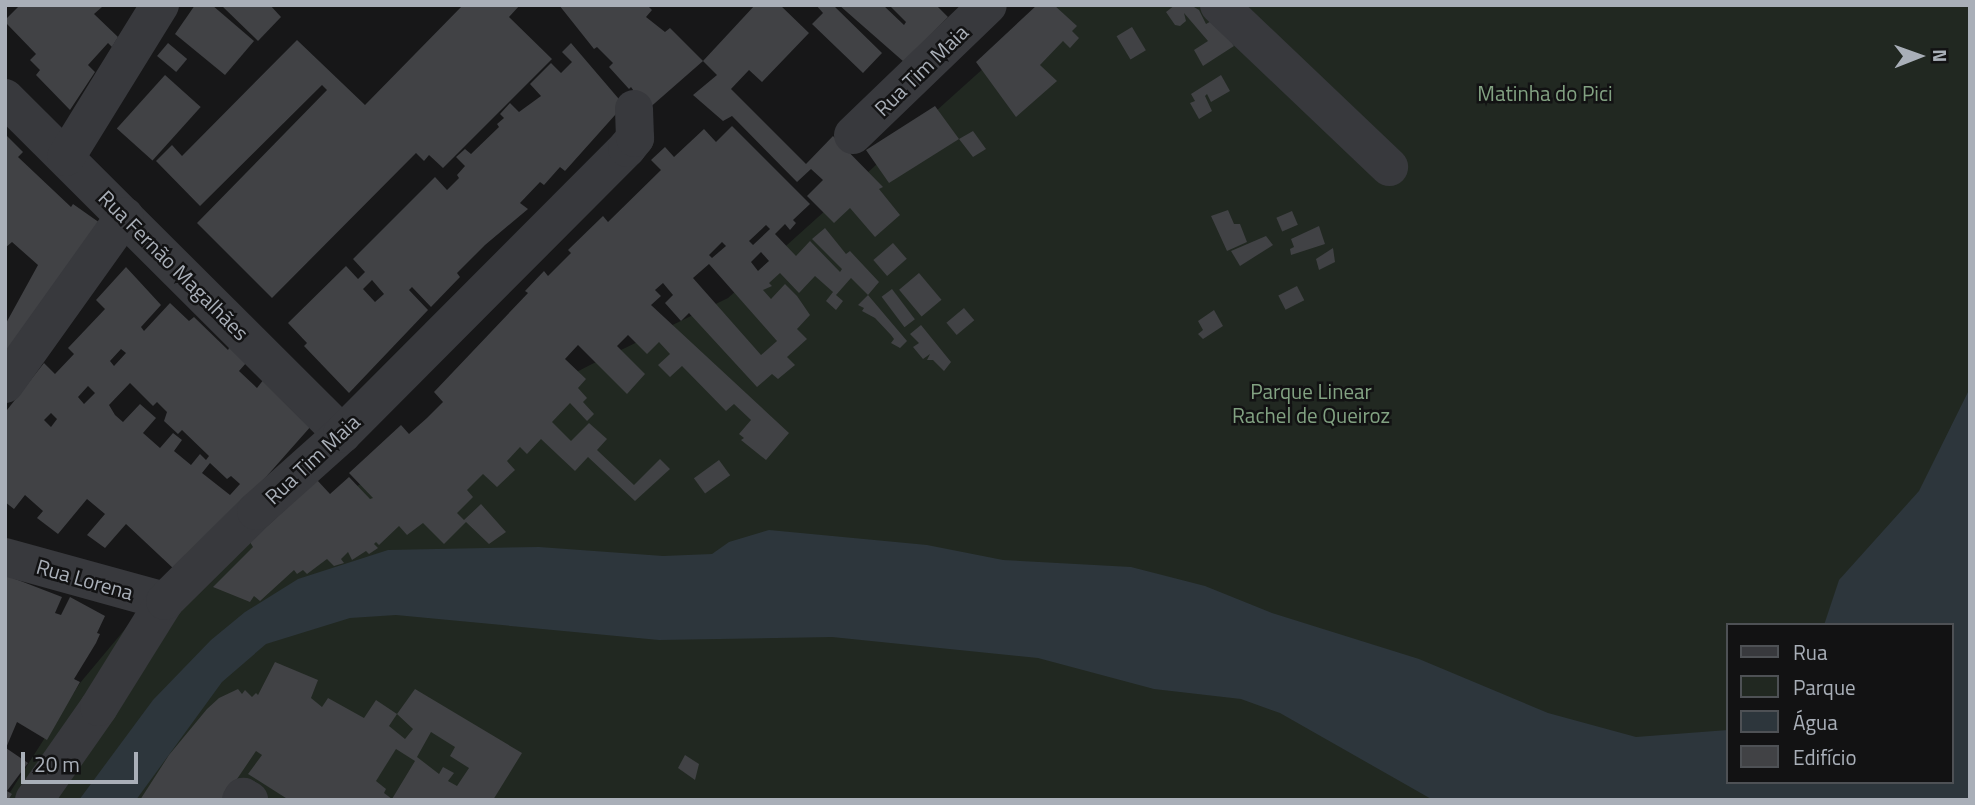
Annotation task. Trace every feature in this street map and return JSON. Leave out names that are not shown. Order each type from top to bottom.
[{"type":"street","points":[[66,157],[160,5]]},
{"type":"street","name":"Rua Tim Maia","points":[[853,135],[988,5]]},
{"type":"street","points":[[1219,5],[1389,167]]},
{"type":"street","name":"Rua Fernão Magalhães","points":[[5,98],[342,434]]},
{"type":"street","name":"Rua Tim Maia","points":[[34,800],[99,707],[165,601],[256,511],[342,434],[627,148],[637,131],[634,109]]},
{"type":"street","points":[[5,384],[125,216]]},
{"type":"street","name":"Rua Lorena","points":[[5,557],[165,601]]},
{"type":"green space","name":"Parque Linear Rachel de Queiroz","points":[[1054,5],[1970,5],[1970,800],[5,800],[80,683],[141,610],[178,579],[590,365],[728,298]]},
{"type":"water","points":[[1970,388],[1970,800],[1433,800],[1280,713],[1241,699],[1154,689],[1038,658],[832,637],[659,640],[396,615],[350,618],[266,644],[222,682],[136,800],[79,800],[153,700],[211,640],[245,612],[298,579],[388,550],[539,547],[663,556],[712,554],[729,542],[769,530],[927,545],[1003,560],[1131,567],[1205,586],[1272,613],[1419,659],[1548,713],[1636,737],[1727,730],[1727,784],[1954,784],[1954,623],[1825,623],[1839,580],[1919,491]]},
{"type":"building","points":[[20,5],[100,5],[102,7],[94,14],[118,37],[112,47],[108,43],[88,65],[95,72],[70,110],[36,75],[40,70],[30,60],[36,54],[7,24],[5,26],[5,20]]},
{"type":"building","points":[[195,5],[212,5],[254,41],[225,75],[175,34]]},
{"type":"building","points":[[221,5],[270,5],[281,17],[258,41]]},
{"type":"building","points":[[463,5],[520,5],[509,17],[552,59],[443,168],[429,155],[424,161],[416,153],[272,298],[197,223],[327,90],[322,85],[200,206],[156,161],[172,145],[182,156],[297,40],[365,105]]},
{"type":"building","points":[[559,5],[647,5],[652,10],[646,17],[665,32],[670,28],[703,61],[647,110],[631,87],[629,89],[609,67],[613,63],[597,47],[594,49]]},
{"type":"building","points":[[755,5],[780,5],[809,33],[762,82],[749,70],[731,89],[806,164],[833,136],[883,187],[879,189],[900,215],[875,237],[850,208],[834,223],[807,196],[823,180],[811,169],[797,182],[732,116],[723,121],[693,95],[717,75],[703,61]]},
{"type":"building","points":[[816,5],[833,5],[882,53],[863,73],[812,24],[823,13]]},
{"type":"building","points":[[839,5],[883,5],[904,25],[906,22],[889,5],[936,5],[948,17],[904,62]]},
{"type":"building","points":[[1037,5],[1054,5],[1077,26],[1072,31],[1079,38],[1070,48],[1063,41],[1040,65],[1057,81],[1016,117],[976,62]]},
{"type":"building","points":[[1175,5],[1198,5],[1194,7],[1199,10],[1206,24],[1215,19],[1234,46],[1203,66],[1194,50],[1208,41],[1184,13],[1186,21],[1180,26],[1175,25],[1166,12]]},
{"type":"building","points":[[1132,27],[1146,50],[1130,59],[1117,36]]},
{"type":"building","points":[[168,43],[187,59],[176,72],[157,56]]},
{"type":"building","points":[[571,43],[624,105],[565,171],[560,167],[544,185],[540,182],[520,203],[528,209],[457,273],[460,277],[431,307],[412,287],[409,290],[428,310],[349,393],[304,346],[307,343],[288,323],[346,266],[358,279],[365,272],[353,259],[435,177],[447,190],[459,178],[457,175],[465,166],[456,157],[465,149],[471,154],[499,127],[497,124],[504,118],[500,114],[510,103],[519,112],[541,96],[530,84],[551,63],[561,73],[572,62],[562,52]],"holes":[[[372,280],[384,294],[375,302],[363,289]]]},
{"type":"building","points":[[165,75],[201,107],[152,161],[117,129]]},
{"type":"building","points":[[1221,75],[1230,91],[1211,102],[1207,94],[1205,96],[1212,111],[1199,119],[1190,103],[1195,101],[1191,94]]},
{"type":"building","points":[[935,106],[959,139],[889,183],[866,150]]},
{"type":"building","points":[[732,126],[810,204],[793,220],[796,223],[790,230],[785,224],[775,234],[796,256],[810,241],[840,272],[842,269],[812,239],[825,228],[846,254],[850,251],[879,282],[868,295],[851,278],[836,295],[843,301],[836,310],[826,301],[833,292],[815,276],[799,293],[780,273],[769,283],[772,286],[763,290],[771,299],[785,284],[797,296],[810,315],[797,329],[807,339],[787,357],[795,365],[778,379],[772,374],[757,387],[689,313],[681,321],[665,303],[673,295],[663,283],[655,290],[661,296],[651,305],[789,433],[766,460],[741,440],[744,438],[739,434],[751,420],[734,404],[726,411],[682,366],[670,377],[658,365],[670,354],[659,342],[647,354],[628,335],[617,346],[645,374],[627,394],[578,345],[565,359],[586,379],[578,388],[587,398],[583,402],[594,414],[587,421],[570,403],[552,422],[571,441],[589,423],[607,439],[597,450],[634,485],[660,459],[670,469],[635,501],[588,457],[575,471],[541,439],[527,454],[520,447],[507,461],[515,470],[497,487],[483,474],[467,490],[473,497],[457,513],[464,520],[481,504],[506,532],[489,544],[466,522],[444,544],[423,523],[407,535],[399,526],[379,545],[376,542],[374,544],[378,548],[369,554],[366,551],[352,560],[348,552],[341,559],[344,563],[334,566],[327,559],[307,574],[303,570],[297,574],[294,570],[260,601],[254,596],[250,602],[213,587],[253,547],[250,542],[317,480],[330,494],[349,477],[370,499],[373,498],[349,473],[401,425],[409,434],[443,402],[434,392],[528,293],[525,291],[544,271],[548,276],[571,253],[568,250],[603,216],[608,222],[661,170],[651,160],[665,147],[674,157],[704,129],[716,142]],"holes":[[[766,225],[770,229],[753,245],[749,241]],[[722,242],[726,246],[712,258],[709,255]],[[761,252],[769,261],[758,271],[751,262]],[[709,264],[777,341],[761,355],[693,278]]]},
{"type":"building","points":[[973,131],[986,149],[973,157],[959,139]]},
{"type":"building","points":[[5,134],[23,152],[18,157],[71,207],[73,204],[100,223],[5,358],[5,325],[38,265],[12,242],[5,248]]},
{"type":"building","points":[[1228,210],[1234,224],[1240,224],[1247,242],[1227,251],[1211,216]]},
{"type":"building","points":[[1292,211],[1298,225],[1282,231],[1276,218]]},
{"type":"building","points":[[1319,226],[1325,244],[1291,255],[1290,249],[1294,247],[1291,239]]},
{"type":"building","points":[[1266,236],[1273,245],[1240,266],[1231,251]]},
{"type":"building","points":[[893,243],[907,259],[887,276],[873,260]]},
{"type":"building","points":[[1333,248],[1335,262],[1319,270],[1316,259]]},
{"type":"building","points":[[126,267],[161,305],[141,327],[144,331],[170,303],[189,321],[194,317],[228,350],[230,346],[247,362],[239,371],[257,388],[264,379],[312,425],[251,494],[175,570],[126,524],[105,548],[87,535],[105,514],[87,499],[58,534],[37,518],[43,511],[25,495],[14,509],[5,502],[7,410],[44,363],[55,374],[74,354],[68,348],[105,309],[96,300]],"holes":[[[121,349],[126,353],[114,366],[110,361]],[[130,383],[153,406],[157,402],[167,412],[164,421],[178,434],[182,430],[209,456],[206,460],[200,454],[191,465],[174,451],[182,440],[173,433],[160,448],[143,433],[156,418],[140,404],[123,422],[109,405]],[[88,386],[95,393],[84,404],[78,397]],[[51,413],[57,419],[51,427],[44,420]],[[210,463],[227,479],[231,476],[240,484],[230,495],[202,473]]]},
{"type":"building","points":[[919,273],[941,300],[922,317],[899,290]]},
{"type":"building","points":[[1297,286],[1304,300],[1286,310],[1278,296]]},
{"type":"building","points":[[892,289],[915,319],[904,327],[882,297]]},
{"type":"building","points":[[868,295],[907,341],[900,348],[891,343],[894,339],[875,318],[862,311],[864,308],[858,305]]},
{"type":"building","points":[[964,308],[974,320],[957,335],[946,323]]},
{"type":"building","points":[[1214,310],[1223,326],[1203,339],[1198,334],[1203,330],[1198,321]]},
{"type":"building","points":[[921,325],[951,362],[944,371],[933,360],[927,360],[930,354],[923,359],[913,347],[919,343],[910,334]]},
{"type":"building","points":[[719,460],[730,475],[705,494],[694,478]]},
{"type":"building","points":[[5,575],[62,597],[55,613],[61,615],[70,597],[105,616],[97,633],[100,634],[96,643],[74,679],[80,682],[47,740],[17,722],[6,748],[28,763],[7,791],[12,794],[8,800],[5,800]]},
{"type":"building","points":[[275,662],[318,680],[311,698],[322,707],[328,698],[364,718],[376,700],[397,714],[415,689],[522,753],[493,800],[289,800],[248,774],[262,755],[256,751],[235,782],[229,800],[140,800],[169,755],[219,698],[238,689],[242,694],[245,690],[252,697],[256,693],[258,695]],"holes":[[[397,714],[413,729],[405,739],[389,726]],[[431,732],[455,747],[450,756],[469,768],[457,786],[448,781],[454,773],[443,767],[439,774],[417,757]],[[396,749],[415,761],[392,799],[384,793],[386,789],[376,781]]]},
{"type":"building","points":[[685,755],[699,764],[695,780],[678,768]]},
{"type":"park label","name":"Matinha do Pici","points":[[1545,93]]}]
